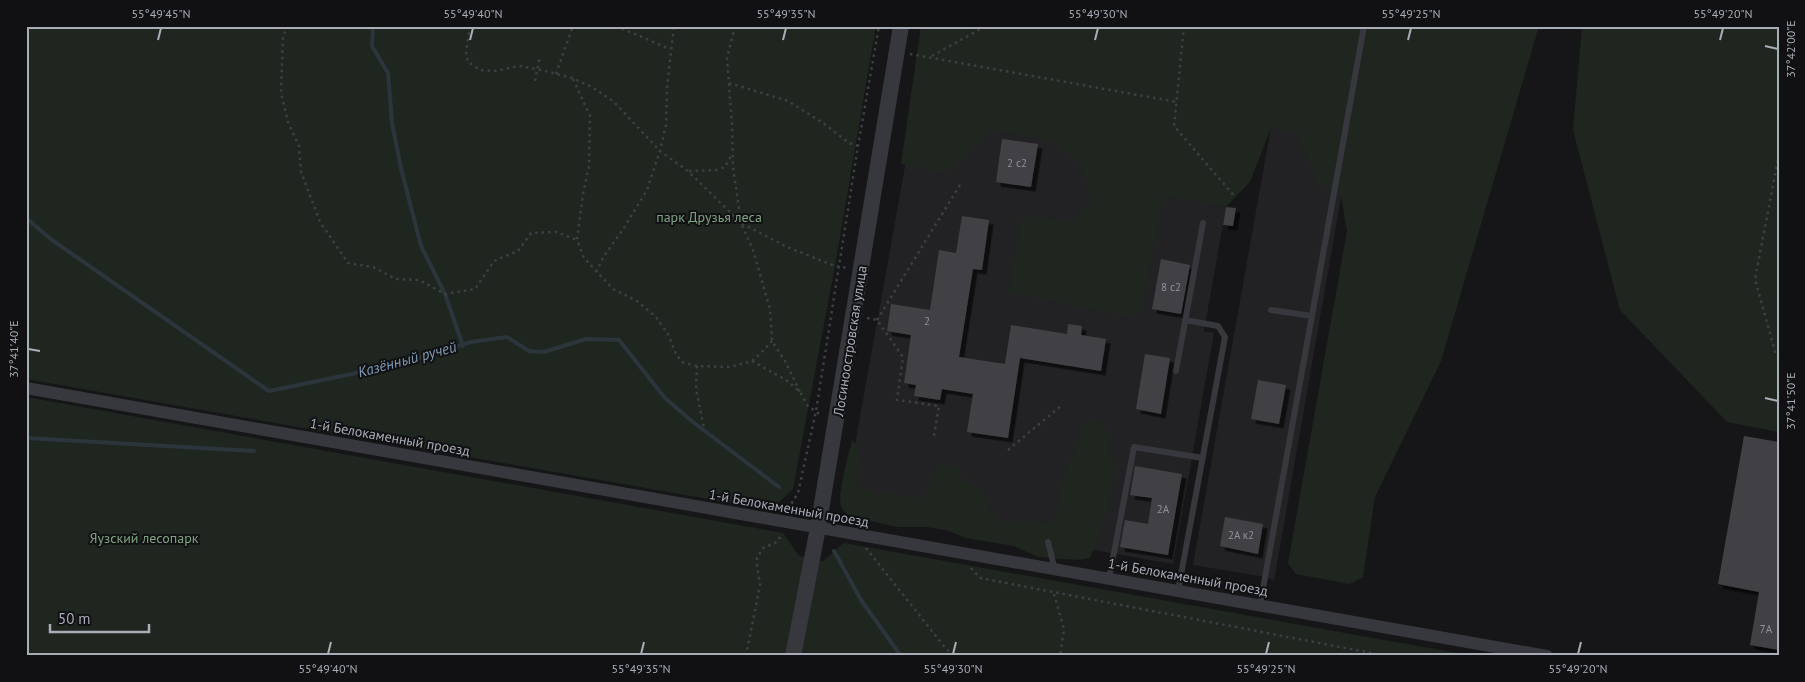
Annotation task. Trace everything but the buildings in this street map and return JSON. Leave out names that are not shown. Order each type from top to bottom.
[{"type":"street","name":"Лосиноостровская улица","points":[[793,656],[818,528],[901,26]]},
{"type":"street","name":"1-й Белокаменный проезд","points":[[26,388],[1547,656]]},
{"type":"lane","points":[[1260,605],[1364,26]]},
{"type":"lane","points":[[1176,371],[1203,223]]},
{"type":"lane","points":[[1271,310],[1312,316]]},
{"type":"lane","points":[[1178,591],[1225,337],[1218,326],[1185,320]]},
{"type":"lane","points":[[1109,579],[1134,447],[1203,458]]},
{"type":"lane","points":[[1048,542],[1055,570]]},
{"type":"path","points":[[290,26],[283,36],[281,92],[286,115],[299,146],[301,172],[320,222],[348,263],[372,267],[396,279],[419,280],[445,294],[475,289],[494,261],[518,251],[532,233],[556,232],[577,240]]},
{"type":"path","points":[[470,26],[466,52],[468,62],[480,70],[495,71],[519,66],[538,68],[572,78],[592,87],[613,101],[660,152],[688,171],[741,223],[787,247],[839,267],[861,270]]},
{"type":"path","points":[[556,74],[573,26]]},
{"type":"path","points":[[616,26],[670,49]]},
{"type":"path","points":[[596,272],[646,190],[660,152],[666,125],[666,87],[674,26]]},
{"type":"path","points":[[735,26],[727,58],[733,167],[741,223],[753,250],[770,309],[772,341],[785,361],[808,406],[816,411]]},
{"type":"path","points":[[787,510],[798,493],[816,411],[879,26]]},
{"type":"path","points":[[930,57],[986,26]]},
{"type":"path","points":[[1184,26],[1174,126],[1235,198]]},
{"type":"path","points":[[897,52],[1177,102]]},
{"type":"path","points":[[535,81],[540,56]]},
{"type":"path","points":[[572,78],[590,116],[589,166],[577,240],[584,258],[613,289],[637,301],[656,317],[668,334],[676,354],[682,362],[697,366],[730,367],[752,361],[772,341]]},
{"type":"path","points":[[729,83],[788,101],[849,142],[858,146]]},
{"type":"path","points":[[688,171],[717,170],[725,167],[730,161],[733,152]]},
{"type":"path","points":[[1779,154],[1755,279],[1776,355],[1779,358]]},
{"type":"path","points":[[934,436],[939,406],[897,400],[904,357],[877,320],[960,185]]},
{"type":"path","points":[[752,361],[786,380],[800,392]]},
{"type":"path","points":[[697,366],[696,390],[704,428]]},
{"type":"path","points":[[1008,450],[1062,405]]},
{"type":"path","points":[[746,656],[760,584],[756,566],[757,558],[763,548],[777,542],[783,533]]},
{"type":"path","points":[[856,535],[953,656]]},
{"type":"path","points":[[959,553],[980,578],[1387,656]]},
{"type":"path","points":[[1054,593],[1064,629],[1060,656]]},
{"type":"shaded area","points":[[1289,26],[1371,26],[1274,581],[1265,577],[1193,565]]},
{"type":"shaded area","points":[[916,105],[1176,151],[1168,196],[1226,207],[1204,331],[1214,333],[1173,564],[844,506]]},
{"type":"green space","name":"парк Друзья леса","points":[[26,26],[876,26],[835,266],[793,489],[777,504],[759,508],[26,379]]},
{"type":"green space","points":[[921,26],[1539,26],[1441,361],[1375,497],[1363,577],[1350,584],[1296,574],[1288,563],[1347,231],[1341,196],[1318,184],[1296,132],[1271,128],[1250,182],[1226,207],[1163,196],[1143,304],[1130,317],[1008,292],[1022,215],[1072,222],[1090,205],[1083,167],[1052,141],[991,130],[944,173],[901,164]]},
{"type":"green space","points":[[1582,26],[1779,26],[1779,432],[1727,422],[1620,310],[1573,130]]},
{"type":"green space","name":"Яузский лесопарк","points":[[26,397],[783,533],[799,556],[823,561],[844,543],[1474,656],[26,656]]},
{"type":"green space","points":[[1087,421],[1100,423],[1106,427],[1108,447],[1113,459],[1115,473],[1106,515],[1090,558],[1077,560],[1038,557],[1014,546],[966,538],[946,530],[926,527],[898,527],[851,517],[842,508],[840,500],[842,484],[852,440],[860,455],[855,484],[874,493],[920,498],[924,495],[935,471],[951,464],[957,468],[964,480],[982,489],[993,515],[998,520],[1005,522],[1033,521],[1047,524],[1053,520],[1056,513],[1064,473],[1079,440],[1080,426]]},
{"type":"waterway","points":[[373,26],[372,46],[388,73],[392,123],[401,168],[421,246],[445,294],[463,346]]},
{"type":"waterway","name":"Казённый ручей","points":[[26,218],[52,240],[269,391],[395,365],[471,342],[507,337],[529,351],[544,352],[586,339],[619,340],[665,398],[693,422],[779,487]]},
{"type":"waterway","points":[[26,438],[254,451]]},
{"type":"waterway","name":"Казённый ручей","points":[[834,551],[861,600],[901,656]]}]
